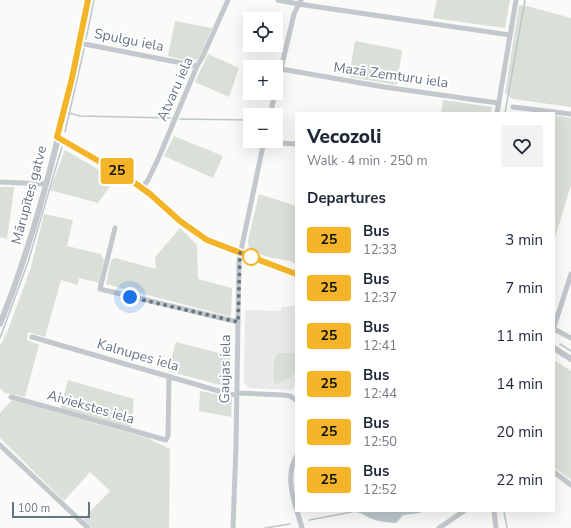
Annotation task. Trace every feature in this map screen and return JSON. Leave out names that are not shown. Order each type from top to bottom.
[{"type":"street","name":"Mārupītes gatve","points":[[0,324],[24,259],[46,184],[88,0]]},
{"type":"street","name":"Atvaru iela","points":[[142,188],[148,180],[159,157],[197,66],[228,0]]},
{"type":"street","points":[[278,0],[300,2],[510,35]]},
{"type":"street","points":[[496,112],[516,0]]},
{"type":"street","points":[[283,61],[294,14],[300,2]]},
{"type":"street","name":"Spulgu iela","points":[[79,43],[197,66]]},
{"type":"street","name":"Mazā Zemturu iela","points":[[283,69],[384,87],[498,103]]},
{"type":"street","points":[[513,107],[554,112]]},
{"type":"street","points":[[555,112],[571,114]]},
{"type":"street","points":[[57,137],[128,178],[194,232],[207,240],[295,274]]},
{"type":"street","points":[[283,143],[295,144]]},
{"type":"street","name":"Gaujas iela","points":[[233,528],[240,253],[262,148]]},
{"type":"street","points":[[0,182],[46,184]]},
{"type":"street","points":[[115,228],[100,290],[238,322]]},
{"type":"street","points":[[555,325],[571,274]]},
{"type":"street","points":[[555,329],[571,338]]},
{"type":"street","name":"Kalnupes iela","points":[[32,337],[229,394],[283,394],[295,399]]},
{"type":"street","points":[[555,349],[571,359]]},
{"type":"street","name":"Aiviekstes iela","points":[[10,397],[166,440],[168,436],[169,377]]},
{"type":"street","points":[[0,445],[88,528]]},
{"type":"street","points":[[295,460],[290,477],[295,504]]},
{"type":"street","points":[[555,473],[571,485]]},
{"type":"street","points":[[297,512],[302,528]]},
{"type":"street","points":[[439,528],[463,512]]},
{"type":"street","points":[[494,512],[496,528]]},
{"type":"shaded area","points":[[437,0],[510,0],[505,28],[433,18]]},
{"type":"shaded area","points":[[519,5],[571,18],[571,107],[513,99],[505,93]]},
{"type":"shaded area","points":[[175,21],[212,28],[199,58],[193,62],[168,56]]},
{"type":"shaded area","points":[[355,41],[402,50],[397,85],[349,77]]},
{"type":"shaded area","points":[[208,54],[239,68],[229,97],[195,82]]},
{"type":"shaded area","points":[[443,100],[492,107],[491,112],[441,112]]},
{"type":"shaded area","points":[[555,115],[571,118],[571,185],[555,238]]},
{"type":"shaded area","points":[[174,136],[223,156],[213,178],[164,156]]},
{"type":"shaded area","points":[[65,150],[115,179],[98,203],[50,190]]},
{"type":"shaded area","points":[[0,187],[14,187],[7,239],[0,237]]},
{"type":"shaded area","points":[[259,194],[295,206],[295,264],[290,261],[268,257],[249,250],[248,241]]},
{"type":"shaded area","points":[[44,214],[73,220],[67,246],[101,254],[104,260],[99,283],[79,278],[78,285],[61,280],[45,337],[28,332],[27,340],[39,345],[25,397],[5,393],[0,388],[0,346],[8,330],[31,267]]},
{"type":"shaded area","points":[[180,228],[197,245],[198,279],[232,288],[231,317],[106,284],[111,260],[115,258],[156,269],[155,257]]},
{"type":"shaded area","points":[[281,307],[295,307],[295,386],[292,390],[249,388],[244,383],[245,310],[281,311]]},
{"type":"shaded area","points":[[176,342],[230,356],[231,388],[168,371]]},
{"type":"shaded area","points":[[280,353],[295,353],[295,373],[290,378],[276,384],[274,383],[274,362],[276,355]]},
{"type":"shaded area","points":[[555,361],[571,371],[571,480],[555,468]]},
{"type":"shaded area","points":[[68,380],[134,399],[131,429],[60,409]]},
{"type":"shaded area","points":[[200,391],[232,397],[231,417],[199,411]]},
{"type":"shaded area","points":[[12,400],[147,438],[170,449],[169,528],[92,528],[83,519],[110,491],[90,472],[64,501],[0,438],[0,413]]},
{"type":"shaded area","points":[[352,512],[422,512],[403,515],[396,523],[376,520],[361,513]]},
{"type":"waterway","points":[[86,39],[94,0]]},
{"type":"waterway","points":[[505,112],[525,0]]},
{"type":"waterway","points":[[65,132],[84,49]]},
{"type":"waterway","points":[[69,113],[80,116],[171,118]]},
{"type":"waterway","points":[[180,119],[243,120]]},
{"type":"waterway","points":[[0,338],[28,262],[62,147]]},
{"type":"waterway","points":[[560,344],[571,351]]},
{"type":"waterway","points":[[309,520],[352,512]]},
{"type":"waterway","points":[[504,512],[507,528]]},
{"type":"waterway","points":[[265,528],[290,524]]},
{"type":"bus line","name":"25","points":[[88,0],[72,78],[57,137],[128,178],[150,194],[194,232],[207,240],[295,274]]},
{"type":"route","points":[[130,297],[232,322],[238,322],[240,253],[251,257]]}]
